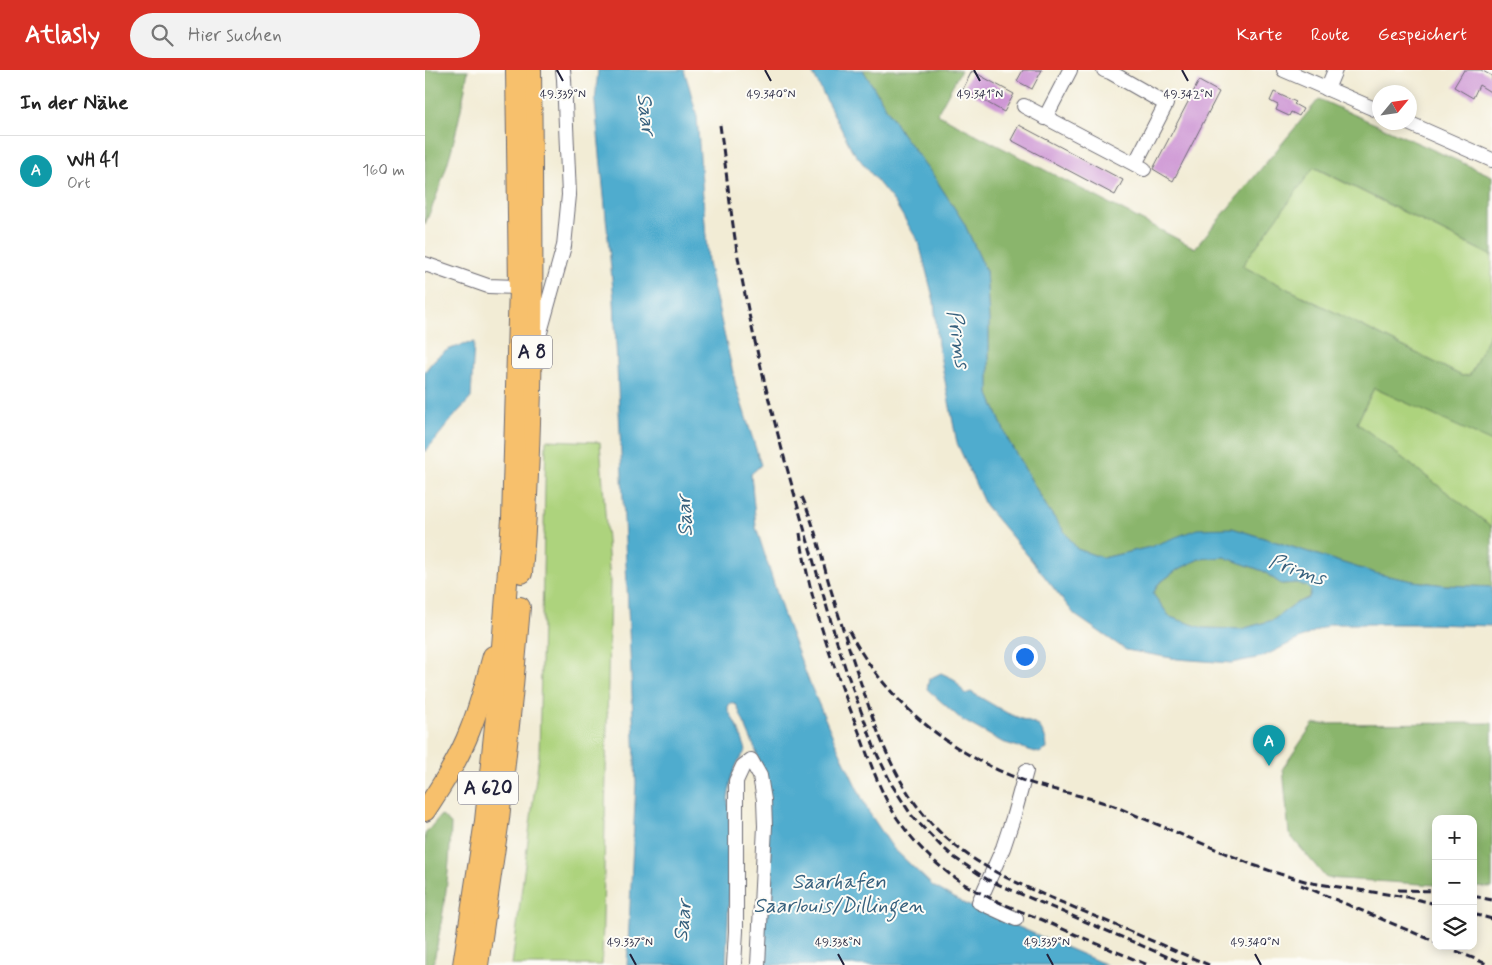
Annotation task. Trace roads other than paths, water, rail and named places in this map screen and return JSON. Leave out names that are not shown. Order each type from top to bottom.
[{"type":"highway","name":"A 8","points":[[425,811],[449,773],[470,731],[480,703],[506,610],[512,519],[519,287],[516,70]]},
{"type":"highway","name":"A 8","points":[[479,965],[513,697],[526,524],[531,362],[531,70]]},
{"type":"highway","name":"A 620","points":[[463,965],[485,821],[506,610]]},
{"type":"street","points":[[531,362],[565,246],[569,195],[563,70]]},
{"type":"street","points":[[1045,118],[1070,70]]},
{"type":"street","points":[[1023,106],[1139,167],[1166,104],[1110,72],[1103,70]]},
{"type":"street","points":[[1284,70],[1372,108]]},
{"type":"street","points":[[1327,89],[1335,70]]},
{"type":"street","points":[[1417,127],[1492,160]]},
{"type":"street","points":[[425,264],[487,286],[519,287]]},
{"type":"street","points":[[734,965],[737,781],[743,766],[751,760],[760,776],[765,817],[758,965]]},
{"type":"street","points":[[1016,919],[979,902],[1003,848],[1026,771]]},
{"type":"water","points":[[598,70],[684,70],[697,117],[708,263],[736,386],[761,465],[751,474],[756,527],[784,616],[810,684],[868,811],[893,848],[933,886],[965,904],[1107,965],[763,965],[767,786],[756,751],[737,706],[734,703],[730,703],[728,710],[739,730],[746,750],[732,776],[728,799],[731,853],[726,965],[627,965],[636,783],[614,300],[595,103]]},
{"type":"water","name":"Prims","points":[[811,70],[863,70],[902,134],[933,175],[964,223],[986,271],[989,321],[989,394],[1008,440],[1048,509],[1077,549],[1103,558],[1150,547],[1197,529],[1232,528],[1378,574],[1445,585],[1492,587],[1492,626],[1330,624],[1262,657],[1231,663],[1177,659],[1126,650],[1075,615],[985,505],[957,443],[938,345],[934,301],[919,243],[895,203],[852,150]],"holes":[[[1224,557],[1263,571],[1281,584],[1297,583],[1306,586],[1311,591],[1309,598],[1296,603],[1273,620],[1242,629],[1203,628],[1170,617],[1153,594],[1158,584],[1177,570],[1199,559]]]},
{"type":"water","points":[[474,342],[471,398],[425,452],[425,372],[441,354]]},
{"type":"water","points":[[941,673],[954,679],[965,694],[971,692],[1007,713],[1039,726],[1046,739],[1047,749],[1039,753],[1002,742],[962,720],[927,689],[929,679]]},
{"type":"railway","points":[[720,125],[738,260],[751,325],[773,415],[836,639],[876,752],[892,785],[912,816],[940,845],[955,858],[988,880],[1187,965]]},
{"type":"railway","points":[[802,497],[813,527],[848,645],[881,740],[911,798],[931,823],[964,852],[1000,874],[1209,965]]},
{"type":"railway","points":[[800,533],[809,584],[823,634],[880,787],[897,818],[909,834],[944,870],[973,889],[1006,905],[1148,965]]},
{"type":"railway","points":[[849,631],[881,680],[900,701],[945,739],[995,769],[1033,784],[1114,806],[1253,865],[1280,874],[1312,883],[1407,897],[1432,903]]},
{"type":"railway","points":[[1301,885],[1432,940]]},
{"type":"railway","points":[[1398,890],[1432,891]]},
{"type":"railway","points":[[1477,897],[1492,900]]},
{"type":"railway","points":[[1477,915],[1492,919]]},
{"type":"railway","points":[[1454,950],[1489,965]]},
{"type":"place","name":"WH 41","points":[[1269,766]]},
{"type":"water label","name":"Saar","points":[[646,114]]},
{"type":"water label","name":"Saar","points":[[685,516]]},
{"type":"water label","name":"Saarhafen Saarlouis/Dillingen","points":[[839,894]]},
{"type":"water label","name":"Saar","points":[[683,921]]}]
